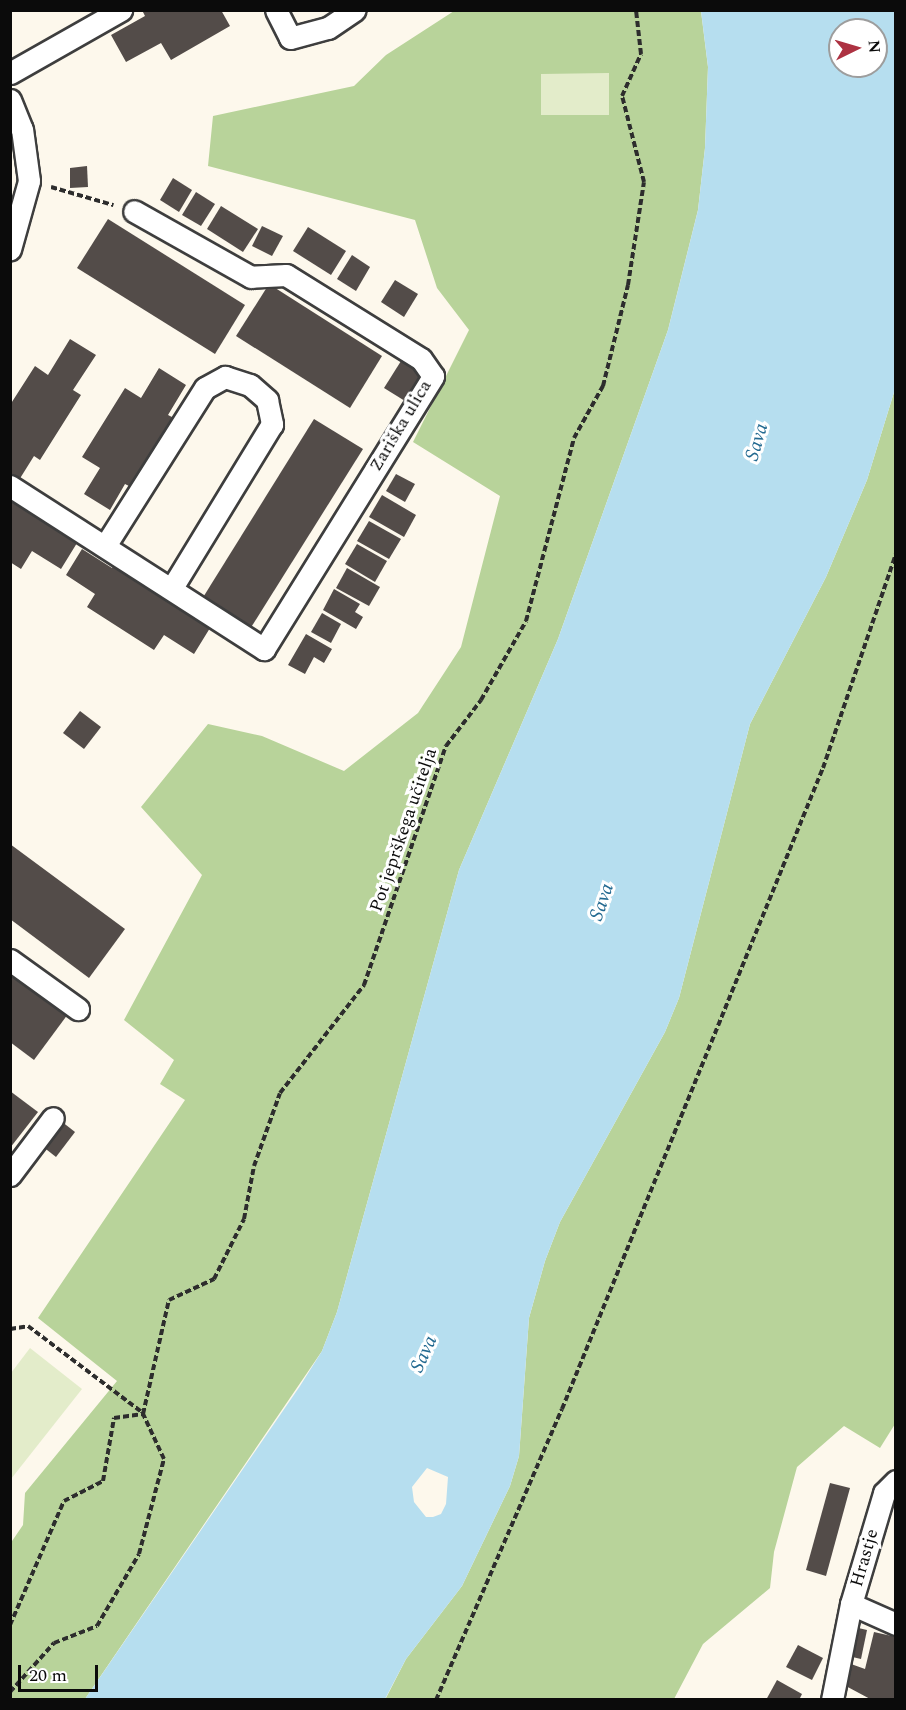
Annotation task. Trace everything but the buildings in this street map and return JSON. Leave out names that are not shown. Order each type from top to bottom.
[{"type":"street","points":[[10,72],[121,10]]},
{"type":"street","points":[[276,10],[290,38],[328,28],[355,10]]},
{"type":"street","points":[[10,100],[22,129],[29,181],[10,249]]},
{"type":"street","name":"Zariška ulica","points":[[10,486],[264,649],[433,376],[421,359],[286,275],[251,277],[134,211]]},
{"type":"street","points":[[105,546],[205,388],[225,377],[250,385],[267,400],[272,424],[172,588]]},
{"type":"street","points":[[10,960],[78,1009]]},
{"type":"street","points":[[10,1175],[53,1118]]},
{"type":"street","name":"Hrastje","points":[[832,1700],[851,1604],[884,1493],[896,1480]]},
{"type":"street","name":"Hrastje","points":[[851,1604],[896,1624]]},
{"type":"path","name":"Pot jeprškega učitelja","points":[[143,1414],[169,1300],[214,1279],[244,1219],[254,1166],[280,1093],[364,985],[446,746],[481,700],[526,621],[574,438],[603,386],[628,285],[644,182],[622,96],[641,54],[636,10]]},
{"type":"path","points":[[29,181],[134,211]]},
{"type":"path","points":[[436,1700],[562,1408],[823,768],[896,554]]},
{"type":"path","points":[[889,573],[896,569]]},
{"type":"path","points":[[10,1329],[28,1326],[143,1414],[164,1459],[139,1554],[97,1626],[54,1643],[10,1692]]},
{"type":"path","points":[[10,1625],[64,1501],[103,1481],[114,1418],[143,1414]]},
{"type":"green space","points":[[454,11],[701,11],[708,67],[705,148],[698,210],[668,330],[558,639],[459,870],[337,1312],[322,1351],[85,1699],[11,1699],[10,1544],[23,1525],[25,1493],[117,1381],[38,1318],[185,1100],[160,1084],[174,1060],[124,1020],[202,875],[141,807],[208,724],[262,736],[344,771],[418,713],[461,647],[500,496],[413,442],[469,330],[437,288],[415,220],[208,166],[213,116],[354,86],[386,55]]},
{"type":"green space","points":[[609,73],[609,115],[541,115],[541,74]]},
{"type":"green space","points":[[895,389],[895,1424],[880,1448],[844,1426],[797,1467],[774,1552],[770,1588],[703,1644],[674,1699],[385,1700],[406,1659],[462,1586],[510,1486],[519,1456],[529,1318],[545,1261],[560,1222],[665,1032],[679,998],[750,724],[826,577],[867,480]]},
{"type":"green space","points":[[30,1348],[82,1389],[11,1479],[11,1373]]},
{"type":"water","name":"Sava","points":[[701,11],[895,11],[895,389],[867,480],[826,577],[750,724],[679,998],[665,1032],[560,1222],[545,1261],[529,1318],[519,1456],[510,1486],[462,1586],[406,1659],[385,1699],[85,1699],[322,1351],[337,1312],[459,870],[558,639],[668,330],[698,210],[705,148],[708,67]],"holes":[[[427,1468],[448,1477],[446,1504],[441,1514],[426,1517],[414,1502],[412,1487]]]}]
